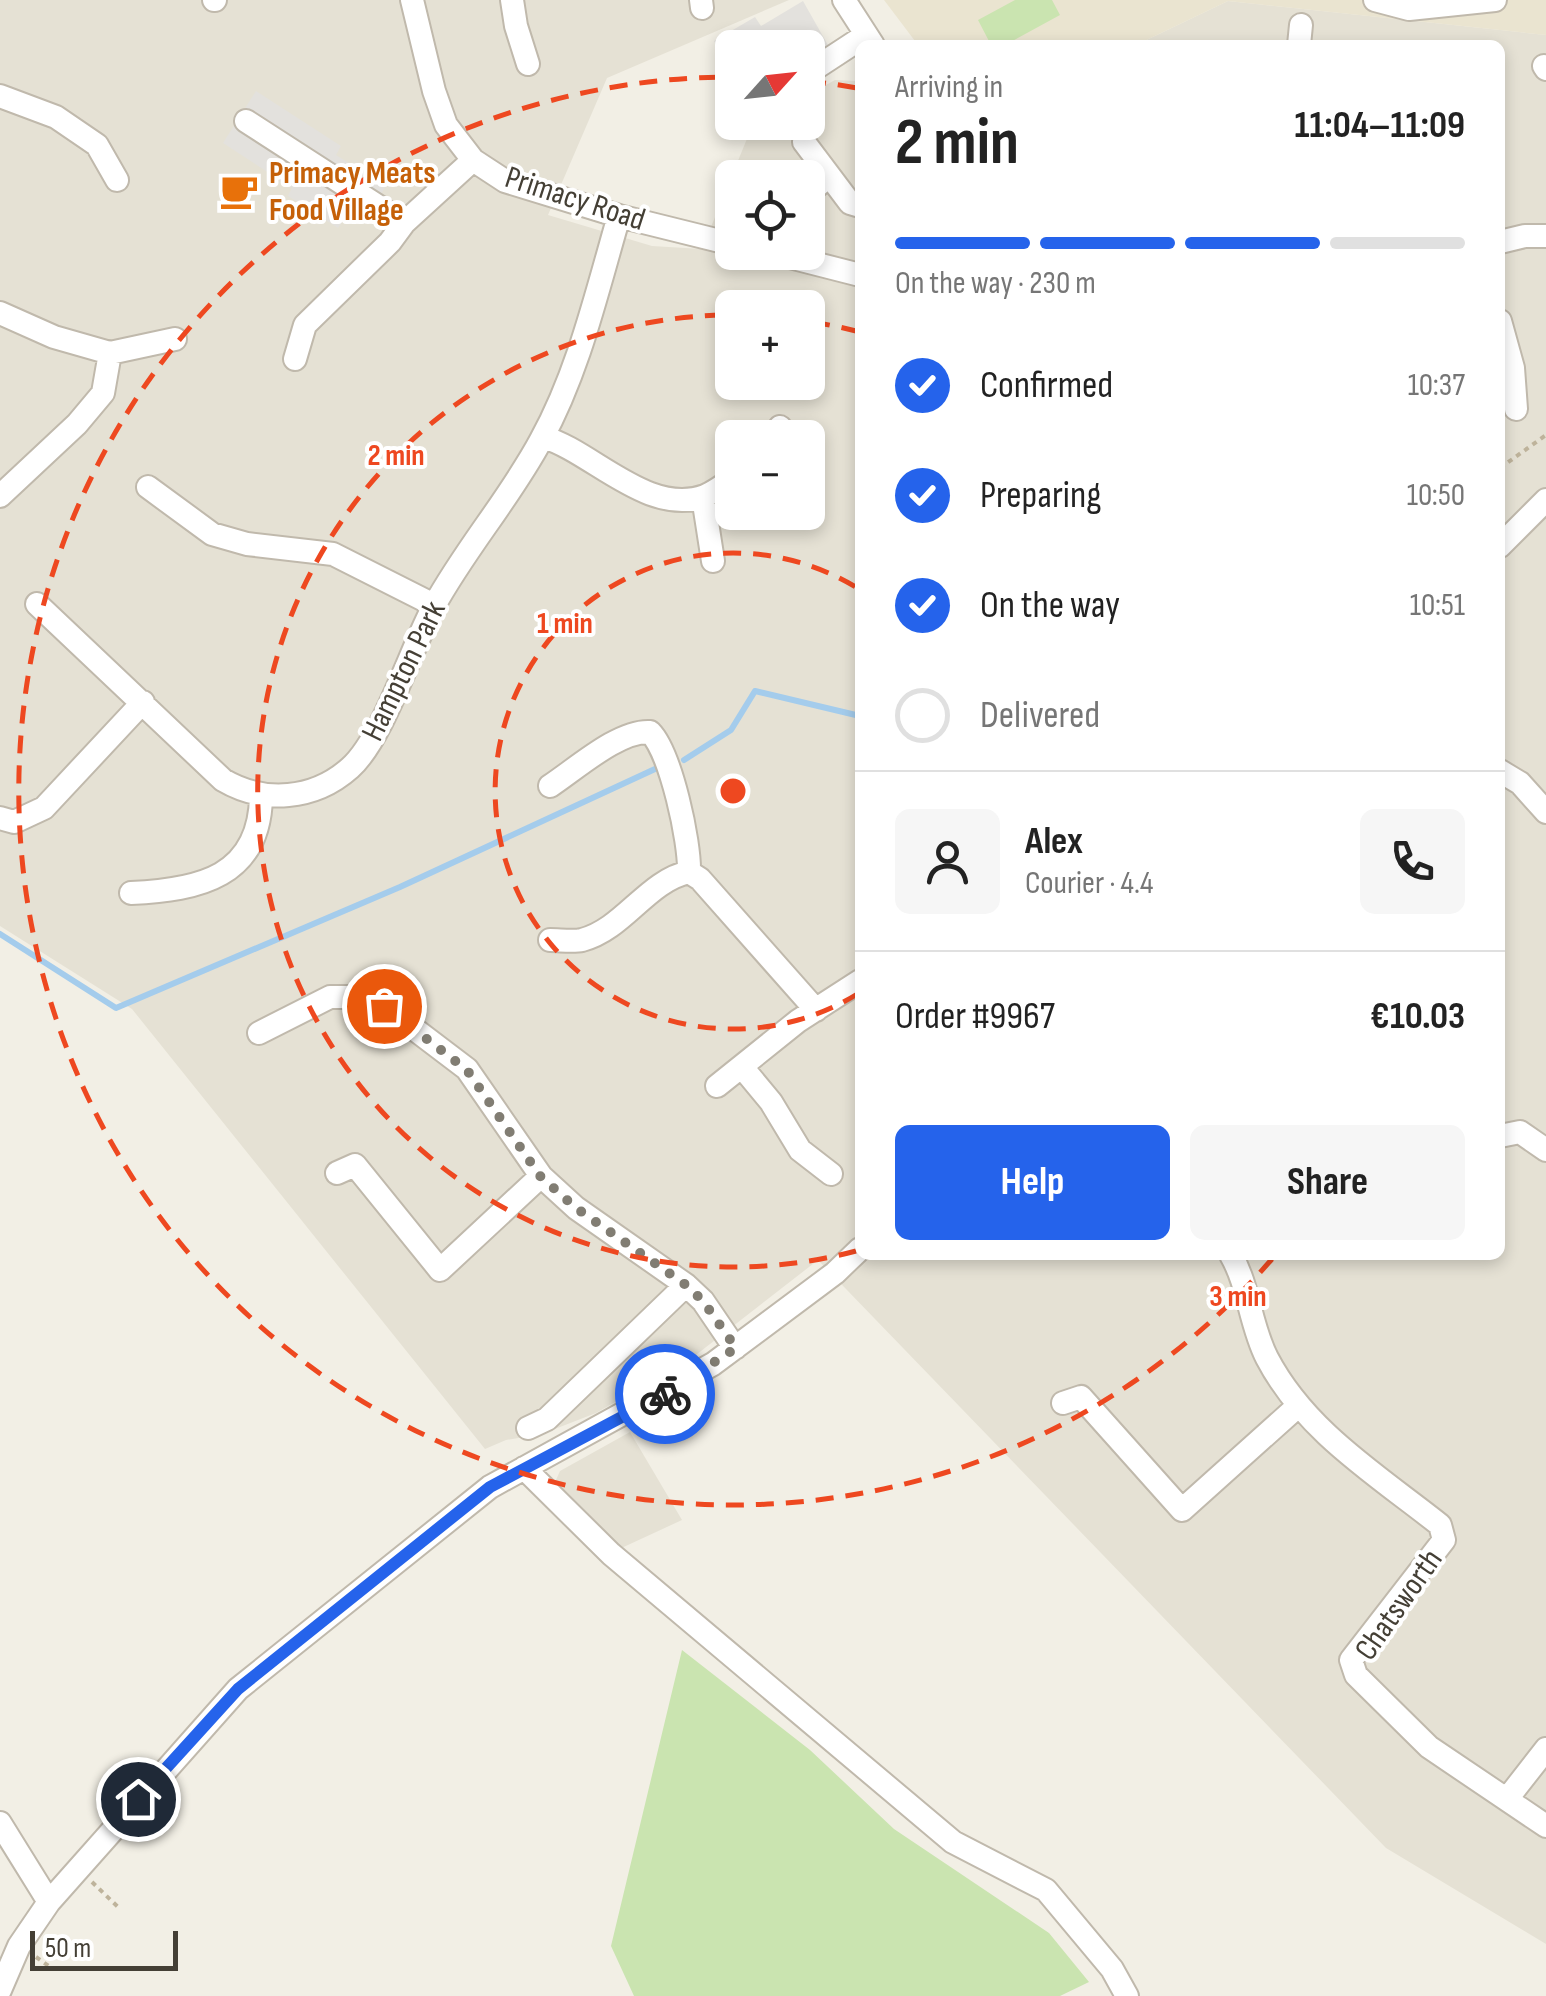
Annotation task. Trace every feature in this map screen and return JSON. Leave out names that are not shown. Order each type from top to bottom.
[{"type":"street","name":"Primacy Road","points":[[412,0],[446,126],[473,160],[505,182],[715,240]]},
{"type":"street","points":[[512,0],[528,64]]},
{"type":"street","points":[[844,0],[870,40]]},
{"type":"street","points":[[1375,0],[1408,9],[1495,0]]},
{"type":"street","points":[[825,65],[855,48]]},
{"type":"street","points":[[0,96],[56,117],[97,145],[117,180]]},
{"type":"street","points":[[246,122],[404,223]]},
{"type":"street","points":[[804,142],[855,204]]},
{"type":"street","points":[[295,359],[305,325],[390,242],[404,223],[473,160]]},
{"type":"street","points":[[825,179],[828,176]]},
{"type":"street","name":"Hampton Park","points":[[262,796],[310,793],[352,766],[364,753],[434,605],[542,438],[579,350],[618,216]]},
{"type":"street","points":[[1505,241],[1546,236]]},
{"type":"street","points":[[825,266],[855,274]]},
{"type":"street","points":[[0,314],[54,337],[110,353],[175,339]]},
{"type":"street","points":[[1505,339],[1513,368],[1516,409]]},
{"type":"street","points":[[0,496],[77,424],[103,393],[110,353]]},
{"type":"street","points":[[542,438],[563,443],[622,482],[660,496],[703,497],[715,490]]},
{"type":"street","points":[[148,487],[212,534],[247,544],[334,554],[434,605]]},
{"type":"street","points":[[703,497],[713,561]]},
{"type":"street","points":[[1505,540],[1546,500]]},
{"type":"street","points":[[36,604],[223,780],[262,796],[256,839],[227,870],[198,884],[169,891],[131,893]]},
{"type":"street","points":[[0,818],[14,822],[44,808],[144,702]]},
{"type":"street","points":[[550,786],[619,739],[655,723],[690,855],[690,872]]},
{"type":"street","points":[[1505,773],[1520,783],[1546,812]]},
{"type":"street","points":[[550,940],[581,940],[618,922],[664,883],[690,872],[763,947],[816,1010]]},
{"type":"street","points":[[717,1086],[855,984]]},
{"type":"street","points":[[259,1033],[330,997],[358,998],[384,1006],[467,1070],[540,1176],[576,1208],[686,1285],[703,1301],[736,1348]]},
{"type":"street","points":[[742,1067],[772,1102],[800,1150],[831,1174]]},
{"type":"street","points":[[1505,1135],[1520,1132],[1546,1150]]},
{"type":"street","points":[[337,1173],[356,1165],[440,1270],[540,1176]]},
{"type":"street","points":[[0,1990],[19,1946],[48,1902],[238,1689],[490,1487],[657,1398],[736,1348],[835,1273],[855,1253]]},
{"type":"street","name":"Chatsworth","points":[[1234,1260],[1266,1355],[1298,1406],[1327,1436],[1444,1532],[1444,1540],[1352,1660],[1356,1675],[1430,1747],[1546,1826]]},
{"type":"street","points":[[528,1428],[547,1419],[686,1285]]},
{"type":"street","points":[[1062,1404],[1081,1397],[1182,1510],[1298,1406]]},
{"type":"street","points":[[524,1468],[611,1554],[953,1842],[1046,1890],[1112,1969],[1127,1996]]},
{"type":"street","points":[[1508,1799],[1546,1749]]},
{"type":"street","points":[[0,1823],[48,1902]]},
{"type":"path","points":[[1505,464],[1546,435]]},
{"type":"path","points":[[76,1870],[118,1907]]},
{"type":"shaded area","points":[[0,0],[789,0],[607,78],[548,215],[652,246],[702,249],[715,217],[715,270],[825,270],[825,160],[738,160],[746,140],[825,140],[825,86],[835,80],[855,81],[855,1260],[1505,1260],[1505,40],[1146,40],[1228,1],[1546,35],[1546,1944],[1386,1848],[818,1260],[692,1358],[596,1413],[542,1434],[506,1440],[485,1449],[132,1009],[0,926]]},
{"type":"shaded area","points":[[884,0],[1546,0],[1546,35],[1228,1],[1146,40],[914,40]]},
{"type":"shaded area","points":[[803,1],[819,30],[733,30],[755,17],[761,26]]},
{"type":"shaded area","points":[[256,91],[341,146],[336,155],[386,186],[372,209],[357,200],[338,228],[288,196],[292,188],[223,143]]},
{"type":"shaded area","points":[[630,1432],[682,1520],[615,1551],[561,1500],[556,1480],[560,1471]]},
{"type":"green space","points":[[1015,0],[1052,0],[1060,15],[1014,40],[988,40],[978,20]]},
{"type":"green space","points":[[682,1650],[810,1750],[894,1829],[1049,1933],[1089,1982],[1060,1996],[634,1996],[611,1946]]},
{"type":"waterway","points":[[684,760],[731,730],[755,691],[855,715]]},
{"type":"waterway","points":[[0,934],[116,1008],[400,887],[655,769]]},
{"type":"way so far","points":[[384,1006],[454,1056],[467,1070],[540,1176],[576,1208],[703,1301],[736,1348],[665,1394]]},
{"type":"place","name":"Primacy Meats Food Village","points":[[239,191]]},
{"type":"route","points":[[138,1799],[238,1689],[490,1487],[665,1394]]}]
